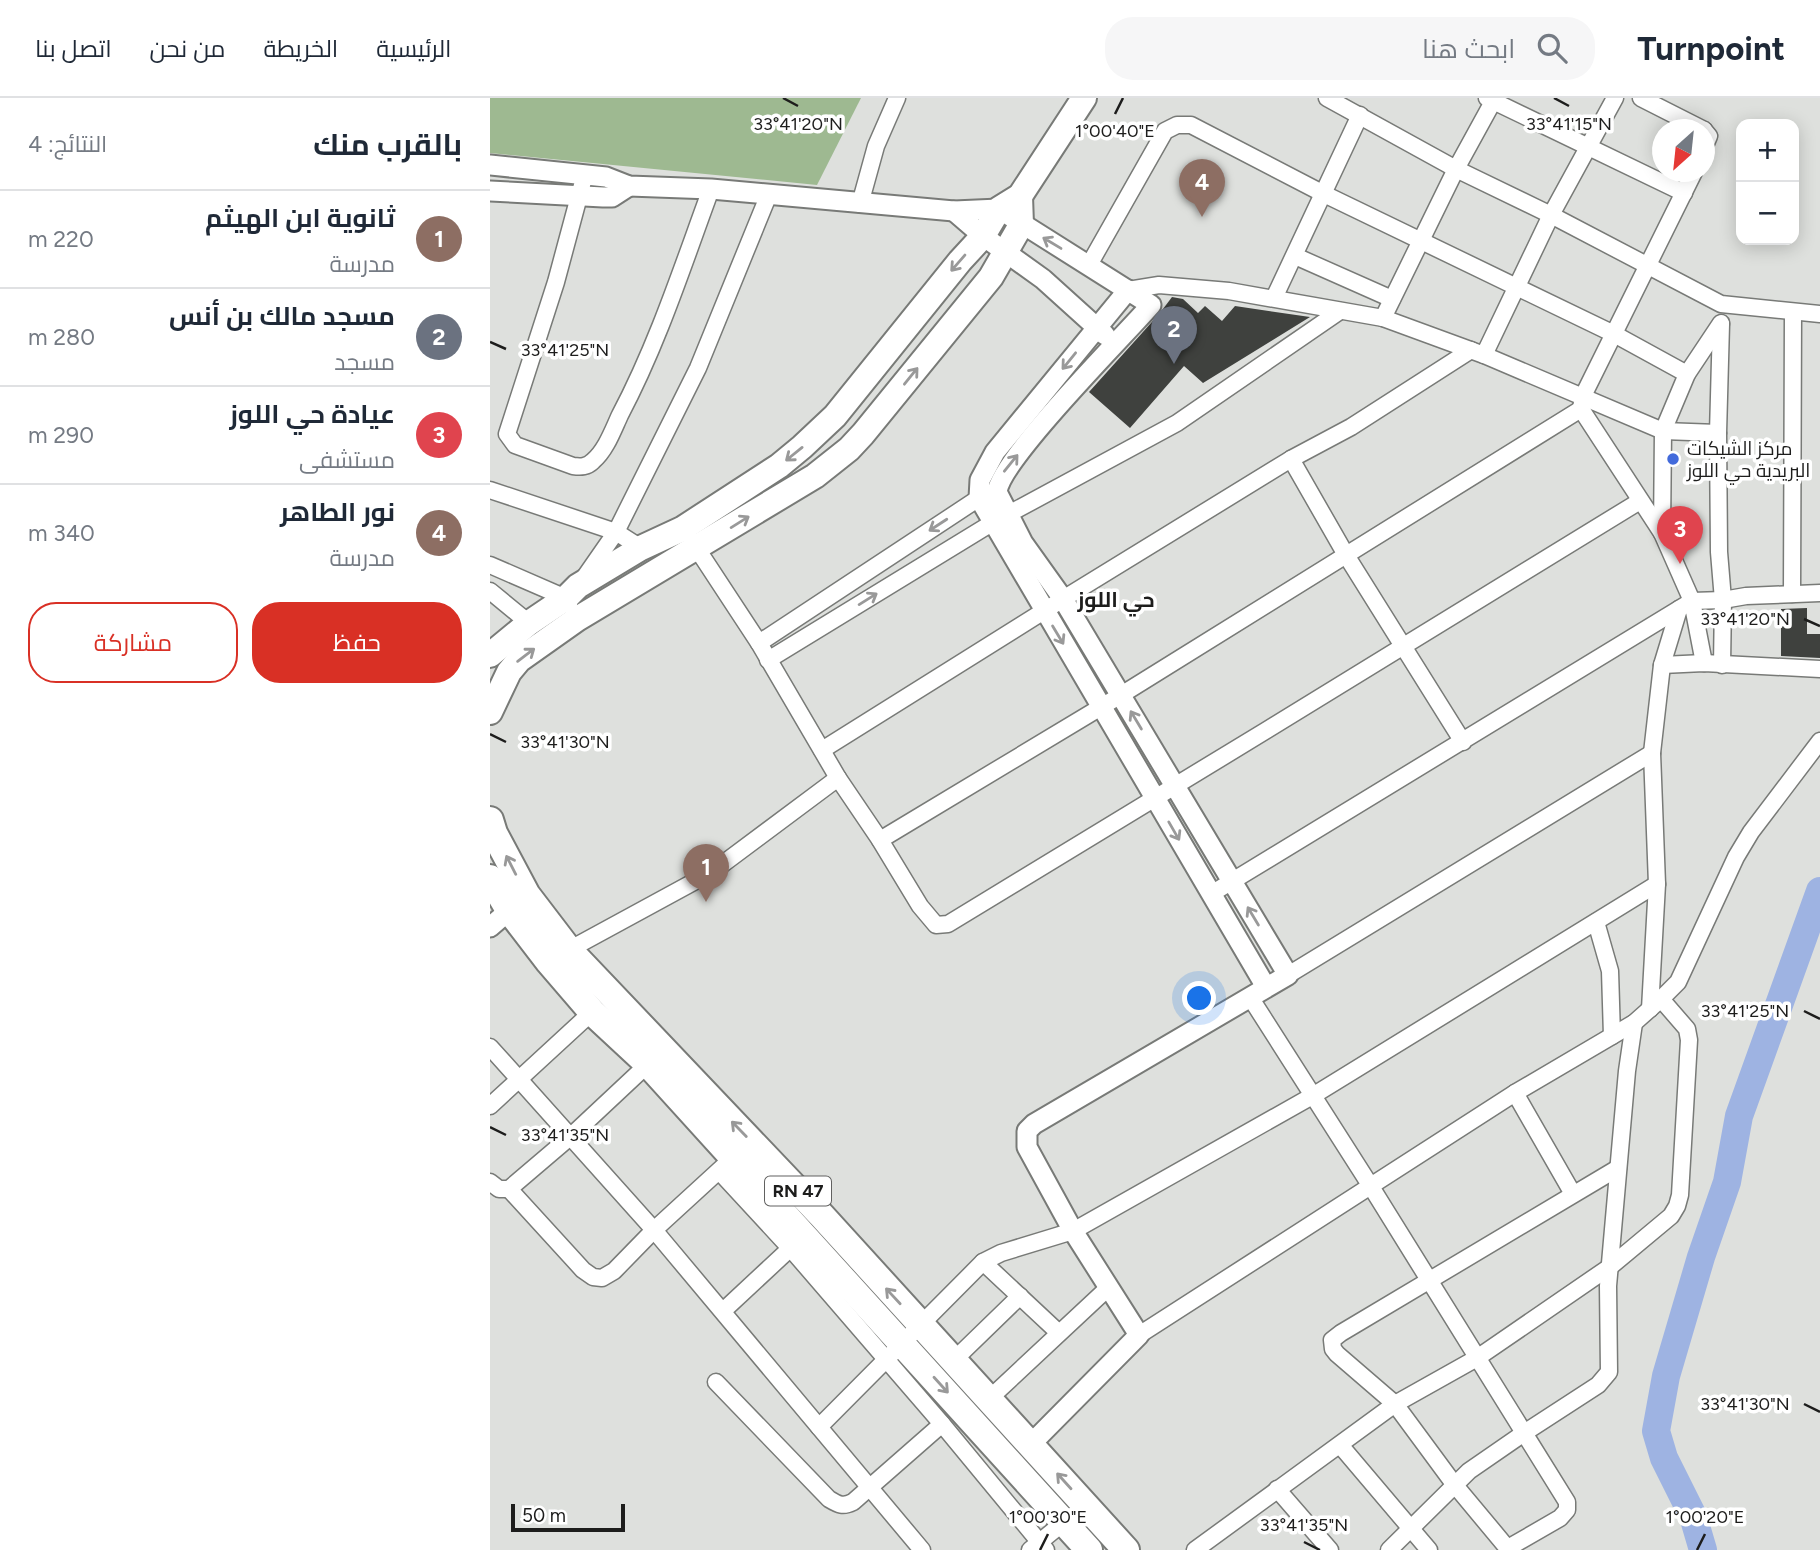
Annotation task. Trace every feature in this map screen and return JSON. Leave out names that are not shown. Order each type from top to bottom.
[{"type":"highway","name":"RN 47","points":[[490,820],[509,911]]},
{"type":"highway","name":"RN 47","points":[[490,878],[509,911],[559,956],[822,1216],[903,1343],[954,1361],[1126,1550]]},
{"type":"highway","name":"RN 47","points":[[559,956],[592,1012],[648,1064],[726,1164],[797,1242],[903,1343],[1089,1550]]},
{"type":"main road","points":[[490,712],[509,672],[574,601],[642,548],[681,528],[779,466],[835,416],[960,261],[984,236],[1084,98]]},
{"type":"main road","points":[[490,655],[529,624],[574,601],[697,548],[815,476],[849,449],[991,277],[1021,225],[1009,202]]},
{"type":"main road","points":[[822,428],[849,449]]},
{"type":"street","points":[[860,204],[876,146],[897,98]]},
{"type":"street","points":[[1327,98],[1456,169],[1551,215],[1721,304],[1820,314]]},
{"type":"street","points":[[822,750],[1292,459],[1478,353],[1517,288],[1551,215],[1615,98]]},
{"type":"street","points":[[1642,98],[1683,119]]},
{"type":"street","points":[[1383,318],[1492,99],[1684,193]]},
{"type":"street","points":[[1274,298],[1360,115]]},
{"type":"street","points":[[1089,265],[1165,131],[1177,125],[1191,125],[1324,194],[1614,334],[1687,374]]},
{"type":"street","points":[[490,165],[606,177],[629,186],[711,189],[954,211],[1009,202]]},
{"type":"street","points":[[513,167],[500,191],[612,197],[629,186]]},
{"type":"street","points":[[585,174],[556,282],[507,434],[515,445],[573,466],[583,467],[592,463],[603,449],[655,343],[711,189]]},
{"type":"street","points":[[880,840],[1346,555],[1582,402],[1646,265],[1689,182]]},
{"type":"street","points":[[490,565],[574,601],[616,533],[698,368],[769,194]]},
{"type":"street","points":[[954,211],[1043,279],[1116,344]]},
{"type":"street","points":[[1021,225],[1152,305]]},
{"type":"street","points":[[1295,256],[1392,299]]},
{"type":"street","points":[[759,643],[988,495],[1035,433],[1152,305],[1159,285]]},
{"type":"street","points":[[1618,1168],[1573,1194],[1429,1280],[1341,1332],[1332,1340],[1337,1354],[1395,1404],[1454,1485],[1509,1549],[1560,1518],[1567,1510],[1567,1502],[1477,1358],[1429,1280],[1314,1095],[1258,992],[1211,894],[1044,611],[1016,547],[980,480],[995,452],[1128,289],[1159,285],[1274,298],[1383,318],[1478,353],[1582,402],[1663,431],[1718,433]]},
{"type":"street","points":[[1721,304],[1718,433],[1719,552],[1723,600],[1722,664]]},
{"type":"street","points":[[768,660],[1000,519],[1177,423],[1340,311]]},
{"type":"street","points":[[1792,594],[1793,312]]},
{"type":"street","points":[[1662,533],[1663,431],[1687,374],[1721,323]]},
{"type":"street","points":[[1582,402],[1662,533],[1704,663]]},
{"type":"street","points":[[1292,459],[1346,555],[1463,742]]},
{"type":"street","points":[[490,490],[616,533],[642,548]]},
{"type":"street","points":[[681,528],[759,643],[838,778],[927,915],[936,925],[941,926],[1156,799],[1640,501]]},
{"type":"street","points":[[1016,547],[1063,599],[1288,975]]},
{"type":"street","points":[[490,591],[529,624]]},
{"type":"street","points":[[1211,894],[1685,605],[1746,596],[1820,593]]},
{"type":"street","points":[[816,605],[829,622]]},
{"type":"street","points":[[1656,1004],[1657,884],[1652,753],[1662,665],[1685,605]]},
{"type":"street","points":[[1662,665],[1704,663],[1820,669]]},
{"type":"street","points":[[1031,1444],[1139,1335],[1515,1093],[1634,1023],[1656,1004],[1678,982],[1736,857],[1751,832],[1820,741]]},
{"type":"street","points":[[1139,1335],[1073,1231],[1027,1147],[1025,1137],[1030,1127],[1288,975],[1652,753]]},
{"type":"street","points":[[559,956],[712,872],[838,778]]},
{"type":"street","points":[[820,1427],[983,1262],[1001,1253],[1073,1231],[1314,1095],[1657,884]]},
{"type":"street","points":[[1596,922],[1610,971],[1612,1036]]},
{"type":"street","points":[[1205,1547],[1277,1489],[1395,1404],[1477,1358],[1611,1266],[1671,1216],[1680,1195],[1689,1040],[1687,1029],[1656,1004]]},
{"type":"street","points":[[490,1106],[592,1012]]},
{"type":"street","points":[[1389,1550],[1454,1485],[1524,1433],[1598,1385],[1609,1372],[1608,1296],[1627,1071],[1634,1023]]},
{"type":"street","points":[[490,1047],[654,1230],[922,1550]]},
{"type":"street","points":[[490,1182],[499,1189],[509,1189],[648,1064]]},
{"type":"street","points":[[1515,1093],[1573,1194]]},
{"type":"street","points":[[509,1189],[583,1270],[601,1279],[726,1164]]},
{"type":"street","points":[[723,1311],[822,1216]]},
{"type":"street","points":[[983,1262],[1059,1333]]},
{"type":"street","points":[[989,1399],[1109,1287]]},
{"type":"street","points":[[954,1361],[1020,1296]]},
{"type":"street","points":[[903,1343],[942,1424],[1039,1547],[1063,1522]]},
{"type":"street","points":[[716,1382],[830,1499],[839,1505],[846,1506],[942,1424]]},
{"type":"street","points":[[1340,1445],[1429,1550]]},
{"type":"street","points":[[1277,1489],[1331,1550]]},
{"type":"green space","points":[[490,98],[861,98],[817,185],[490,153]]},
{"type":"building","points":[[1172,297],[1183,299],[1198,313],[1205,306],[1222,321],[1235,306],[1310,317],[1203,383],[1184,366],[1130,428],[1089,392]]},
{"type":"building","points":[[1807,608],[1807,634],[1820,634],[1820,658],[1781,656],[1781,609]]},
{"type":"waterway","points":[[1703,1550],[1693,1516],[1664,1458],[1656,1431],[1666,1376],[1701,1257],[1727,1182],[1739,1116],[1820,891]]},
{"type":"place","name":"نور الطاهر","points":[[1202,217]]},
{"type":"place","name":"مسجد مالك بن أنس","points":[[1174,364]]},
{"type":"place","name":"مركز الشيكات البريدية حي اللوز","points":[[1673,459]]},
{"type":"place","name":"عيادة حي اللوز","points":[[1680,564]]},
{"type":"place","name":"ثانوية ابن الهيثم","points":[[706,902]]},
{"type":"district","name":"حي اللوز","points":[[1116,600]]}]
